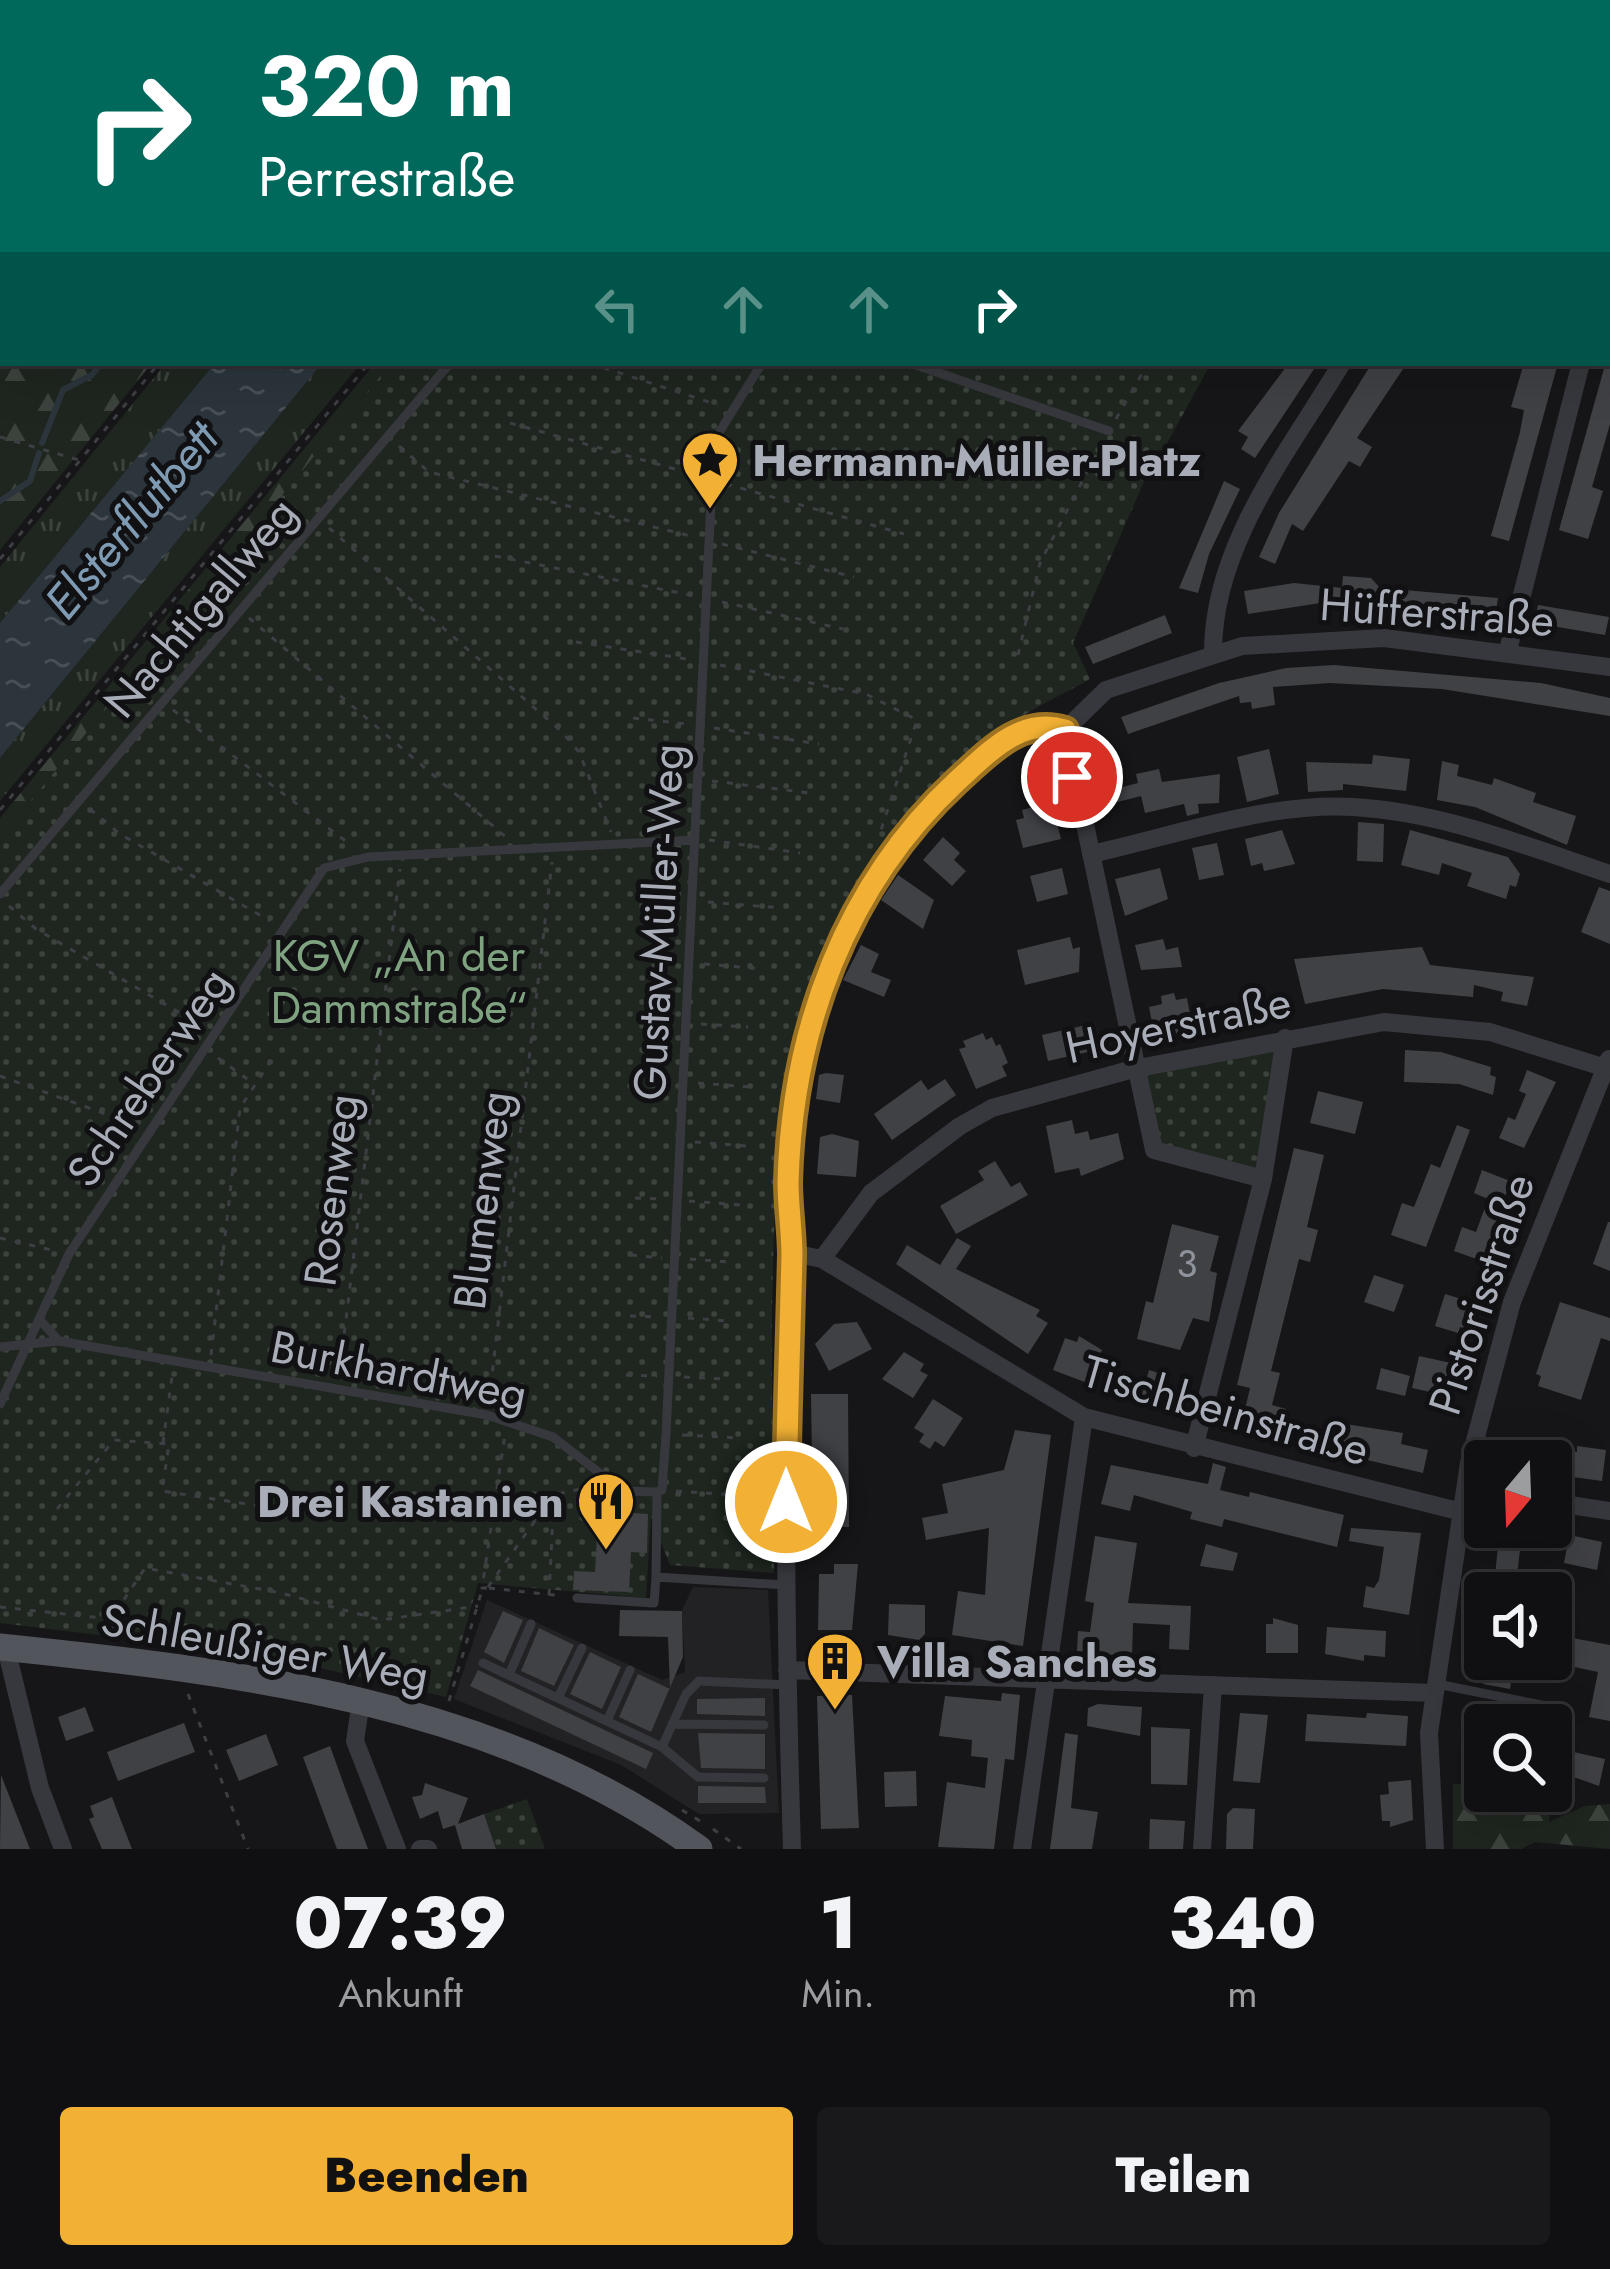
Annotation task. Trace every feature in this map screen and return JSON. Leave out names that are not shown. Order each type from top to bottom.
[{"type":"main road","name":"Schleußiger Weg","points":[[3,1647],[241,1678],[361,1701],[501,1743],[601,1784],[699,1849]]},
{"type":"street","points":[[1213,652],[1213,619],[1231,552],[1340,366]]},
{"type":"street","points":[[1508,650],[1580,366]]},
{"type":"street","name":"Hüfferstraße","points":[[1065,730],[1106,690],[1213,652],[1309,638],[1384,638],[1508,650],[1610,668]]},
{"type":"street","points":[[792,1849],[786,1585],[792,1253],[788,1183],[796,1098],[821,989],[848,924],[891,854],[979,761],[1023,728],[1048,724],[1065,730],[1133,1069],[1154,1150],[1264,1179]]},
{"type":"street","points":[[1091,854],[1298,809],[1349,807],[1459,824],[1610,874]]},
{"type":"street","name":"Hoyerstraße","points":[[822,1258],[871,1193],[960,1126],[992,1108],[1133,1069],[1384,1022],[1524,1039],[1608,1062]]},
{"type":"street","points":[[1194,1448],[1264,1179],[1285,1038]]},
{"type":"street","name":"Pistorisstraße","points":[[1485,1440],[1512,1302],[1601,1105],[1608,1062]]},
{"type":"street","name":"Tischbeinstraße","points":[[792,1253],[822,1258],[1084,1418],[1462,1512]]},
{"type":"street","points":[[1022,1849],[1043,1677],[1084,1418]]},
{"type":"street","points":[[1572,1505],[1610,1511]]},
{"type":"street","name":"Pistorisstraße","points":[[1435,1849],[1429,1733],[1464,1509]]},
{"type":"street","points":[[3,1647],[40,1788],[63,1849]]},
{"type":"street","points":[[787,1678],[1043,1677],[1435,1688]]},
{"type":"street","points":[[1202,1849],[1213,1685]]},
{"type":"street","points":[[361,1701],[355,1742],[397,1849]]},
{"type":"lane","name":"Nachtigallweg","points":[[0,896],[448,366]]},
{"type":"lane","name":"Gustav-Müller-Weg","points":[[660,1491],[694,901],[712,480],[720,431],[760,366]]},
{"type":"lane","points":[[919,366],[1108,431]]},
{"type":"lane","name":"Schreberweg","points":[[0,1404],[69,1254],[324,868],[402,855],[695,840]]},
{"type":"lane","points":[[39,1319],[59,1341]]},
{"type":"lane","name":"Burkhardtweg","points":[[0,1347],[59,1341],[487,1415],[553,1437],[623,1491],[660,1491]]},
{"type":"lane","points":[[577,1598],[654,1603],[660,1491]]},
{"type":"lane","points":[[656,1577],[786,1585]]},
{"type":"lane","points":[[509,1675],[531,1624]]},
{"type":"lane","points":[[558,1698],[582,1648]]},
{"type":"lane","points":[[483,1663],[662,1747],[698,1777],[764,1778]]},
{"type":"lane","points":[[607,1721],[630,1670]]},
{"type":"lane","points":[[662,1747],[686,1694],[700,1681],[787,1678]]},
{"type":"lane","points":[[1435,1688],[1532,1704]]},
{"type":"lane","points":[[672,1724],[764,1725]]},
{"type":"path","points":[[0,559],[156,366]]},
{"type":"path","points":[[0,810],[367,366]]},
{"type":"path","points":[[598,366],[731,409]]},
{"type":"path","points":[[1018,655],[1040,563],[1146,366]]},
{"type":"path","points":[[510,424],[700,476]]},
{"type":"path","points":[[0,437],[79,460]]},
{"type":"path","points":[[388,437],[429,472],[692,536]]},
{"type":"path","points":[[730,485],[904,534]]},
{"type":"path","points":[[317,518],[562,733],[579,752],[596,787],[614,846]]},
{"type":"path","points":[[718,543],[854,577]]},
{"type":"path","points":[[495,556],[843,629]]},
{"type":"path","points":[[240,610],[521,850]]},
{"type":"path","points":[[576,642],[866,694],[916,720],[881,830]]},
{"type":"path","points":[[163,702],[343,839]]},
{"type":"path","points":[[633,718],[819,744]]},
{"type":"path","points":[[698,779],[811,793]]},
{"type":"path","points":[[80,800],[120,834],[285,930]]},
{"type":"path","points":[[695,840],[800,853]]},
{"type":"path","name":"Blumenweg","points":[[487,1415],[554,849]]},
{"type":"path","name":"Rosenweg","points":[[338,1389],[402,855]]},
{"type":"path","points":[[0,896],[36,929],[216,1034]]},
{"type":"path","points":[[694,901],[782,908]]},
{"type":"path","points":[[690,963],[763,969]]},
{"type":"path","points":[[687,1022],[748,1027]]},
{"type":"path","points":[[206,1048],[255,1085]]},
{"type":"path","points":[[210,1369],[241,1108],[274,1056]]},
{"type":"path","points":[[0,1076],[152,1130]]},
{"type":"path","points":[[684,1082],[751,1087]]},
{"type":"path","points":[[681,1141],[746,1145]]},
{"type":"path","points":[[0,1238],[69,1254]]},
{"type":"path","points":[[163,1443],[174,1363]]},
{"type":"path","points":[[448,1705],[485,1588],[507,1420]]},
{"type":"path","points":[[666,1434],[740,1438]]},
{"type":"path","points":[[57,1509],[114,1440],[169,1444],[162,1491],[325,1516]]},
{"type":"path","points":[[485,1588],[557,1490],[611,1484]]},
{"type":"path","points":[[660,1491],[734,1496]]},
{"type":"path","points":[[549,1595],[554,1496]]},
{"type":"path","points":[[0,1607],[110,1619],[145,1568],[281,1593],[381,1620],[478,1606]]},
{"type":"path","points":[[485,1588],[577,1598]]},
{"type":"path","points":[[189,1698],[248,1849]]},
{"type":"shaded area","points":[[693,1587],[768,1590],[779,1813],[699,1814],[621,1765],[454,1699],[487,1600],[662,1680],[685,1672],[682,1610]]},
{"type":"green space","points":[[0,366],[150,366],[0,550]]},
{"type":"green space","points":[[164,366],[213,366],[0,623],[0,567]]},
{"type":"green space","points":[[320,366],[359,366],[0,801],[0,758]]},
{"type":"green space","points":[[373,366],[389,366],[0,838],[0,818]]},
{"type":"green space","name":"KGV „An der Dammstraße“","points":[[389,366],[1209,366],[1163,451],[1158,450],[1073,643],[1090,679],[990,739],[934,791],[859,885],[825,947],[802,1016],[778,1172],[772,1338],[774,1573],[670,1565],[651,1517],[646,1598],[478,1583],[446,1697],[264,1655],[0,1623],[0,838]]},
{"type":"green space","points":[[1285,1038],[1263,1179],[1154,1150],[1133,1069]]},
{"type":"green space","points":[[1453,1784],[1464,1784],[1464,1812],[1550,1812],[1549,1822],[1585,1806],[1610,1804],[1610,1849],[1535,1842],[1521,1849],[1453,1849]]},
{"type":"green space","points":[[527,1799],[545,1849],[496,1849],[484,1814]]},
{"type":"water","name":"Elsterflutbett","points":[[213,366],[320,366],[0,758],[0,623]]},
{"type":"building","points":[[1287,366],[1316,366],[1255,458],[1241,449],[1248,437],[1238,431]]},
{"type":"building","points":[[1370,366],[1405,366],[1357,438],[1372,447],[1360,467],[1349,461],[1303,531],[1292,524],[1275,564],[1259,557],[1279,513]]},
{"type":"building","points":[[1523,366],[1557,366],[1509,541],[1491,536],[1524,410],[1511,407]]},
{"type":"building","points":[[1605,366],[1610,366],[1610,424],[1592,487],[1603,491],[1588,539],[1559,530]]},
{"type":"building","points":[[1224,481],[1240,489],[1209,554],[1198,593],[1179,588]]},
{"type":"building","points":[[1343,576],[1371,578],[1380,588],[1498,598],[1495,618],[1327,602],[1248,614],[1244,591],[1294,583],[1342,588]]},
{"type":"building","points":[[1538,605],[1609,617],[1605,635],[1534,623]]},
{"type":"building","points":[[1165,615],[1172,633],[1093,664],[1085,647]]},
{"type":"building","points":[[1334,665],[1541,683],[1610,698],[1610,716],[1442,689],[1330,683],[1273,687],[1275,705],[1252,709],[1251,702],[1240,703],[1239,696],[1128,734],[1121,717],[1219,683],[1286,668]]},
{"type":"building","points":[[1269,749],[1279,794],[1247,802],[1237,757]]},
{"type":"building","points":[[1373,755],[1410,759],[1406,791],[1343,784],[1343,790],[1308,792],[1306,762],[1372,764]]},
{"type":"building","points":[[1442,761],[1459,765],[1457,776],[1492,785],[1494,778],[1536,793],[1533,802],[1576,816],[1567,845],[1475,807],[1437,800]]},
{"type":"building","points":[[1159,769],[1162,782],[1220,774],[1219,803],[1198,804],[1199,813],[1187,816],[1184,804],[1145,813],[1141,796],[1098,807],[1095,794],[1138,783],[1136,774]]},
{"type":"building","points":[[1037,806],[1039,815],[1054,811],[1061,839],[1023,848],[1016,820],[1024,818],[1022,810]]},
{"type":"building","points":[[1358,822],[1384,824],[1383,862],[1357,861]]},
{"type":"building","points":[[1282,830],[1295,864],[1264,871],[1262,863],[1251,866],[1245,839]]},
{"type":"building","points":[[1410,830],[1508,857],[1520,874],[1516,887],[1510,885],[1506,899],[1467,886],[1472,873],[1442,863],[1439,875],[1401,865]]},
{"type":"building","points":[[943,837],[960,853],[954,860],[966,871],[952,886],[923,860]]},
{"type":"building","points":[[1217,843],[1224,875],[1199,880],[1192,848]]},
{"type":"building","points":[[1062,868],[1068,894],[1037,902],[1030,876]]},
{"type":"building","points":[[1160,868],[1168,899],[1125,916],[1115,879]]},
{"type":"building","points":[[898,875],[934,900],[923,929],[881,900]]},
{"type":"building","points":[[1599,887],[1610,891],[1610,944],[1581,932]]},
{"type":"building","points":[[1070,937],[1073,949],[1080,947],[1079,972],[1025,985],[1017,950]]},
{"type":"building","points":[[1163,939],[1166,950],[1178,947],[1182,967],[1141,970],[1135,945]]},
{"type":"building","points":[[861,945],[879,954],[871,972],[891,980],[884,997],[843,980]]},
{"type":"building","points":[[1422,947],[1430,965],[1534,977],[1527,1006],[1501,1001],[1503,992],[1474,985],[1473,997],[1383,989],[1305,1004],[1294,959]]},
{"type":"building","points":[[1174,993],[1176,1000],[1187,998],[1193,1031],[1155,1038],[1149,1007],[1162,1004],[1161,996]]},
{"type":"building","points":[[1095,1023],[1101,1049],[1048,1061],[1042,1035]]},
{"type":"building","points":[[983,1033],[986,1040],[992,1037],[996,1046],[1000,1044],[1008,1063],[1002,1066],[1007,1076],[976,1089],[959,1049],[966,1047],[963,1041]]},
{"type":"building","points":[[1405,1050],[1441,1052],[1491,1067],[1490,1075],[1496,1077],[1493,1095],[1459,1084],[1404,1082]]},
{"type":"building","points":[[1527,1070],[1556,1082],[1524,1148],[1499,1138],[1508,1117],[1515,1120],[1526,1094],[1519,1091]]},
{"type":"building","points":[[819,1075],[844,1075],[840,1103],[816,1099]]},
{"type":"building","points":[[945,1079],[956,1095],[892,1140],[874,1114],[921,1080],[928,1090]]},
{"type":"building","points":[[1318,1091],[1363,1102],[1355,1134],[1310,1123]]},
{"type":"building","points":[[1072,1120],[1075,1134],[1088,1131],[1090,1140],[1118,1133],[1124,1159],[1081,1176],[1079,1168],[1055,1173],[1046,1126]]},
{"type":"building","points":[[1457,1125],[1470,1130],[1426,1247],[1391,1235],[1402,1203],[1414,1207],[1431,1164],[1440,1168]]},
{"type":"building","points":[[832,1134],[859,1141],[856,1177],[817,1174],[820,1137]]},
{"type":"building","points":[[1294,1148],[1324,1155],[1307,1227],[1318,1230],[1310,1262],[1299,1259],[1271,1371],[1280,1373],[1272,1405],[1286,1409],[1278,1441],[1240,1431],[1250,1388],[1237,1385]]},
{"type":"building","points":[[995,1161],[1011,1187],[1020,1182],[1028,1195],[956,1234],[940,1206],[984,1180],[978,1171]]},
{"type":"building","points":[[1482,1170],[1510,1181],[1485,1262],[1454,1251],[1462,1227],[1476,1232],[1488,1199],[1474,1193]]},
{"type":"building","points":[[1610,1222],[1610,1271],[1593,1264]]},
{"type":"building","points":[[1172,1224],[1219,1236],[1210,1271],[1217,1273],[1209,1322],[1193,1318],[1180,1350],[1137,1339],[1146,1301],[1153,1303]]},
{"type":"building","points":[[957,1238],[971,1246],[956,1269],[1040,1310],[1036,1316],[1048,1323],[1028,1354],[896,1264],[907,1245],[940,1265]]},
{"type":"building","points":[[1374,1275],[1404,1285],[1394,1312],[1364,1302]]},
{"type":"building","points":[[1445,1294],[1471,1302],[1466,1329],[1460,1327],[1458,1333],[1435,1326]]},
{"type":"building","points":[[1560,1302],[1610,1318],[1610,1341],[1601,1338],[1581,1400],[1538,1386],[1541,1376],[1536,1374]]},
{"type":"building","points":[[857,1322],[872,1349],[829,1371],[815,1344],[834,1324]]},
{"type":"building","points":[[1079,1336],[1102,1350],[1090,1384],[1053,1370],[1065,1338],[1077,1342]]},
{"type":"building","points":[[904,1352],[924,1364],[920,1371],[928,1375],[913,1398],[882,1379]]},
{"type":"building","points":[[1419,1356],[1451,1363],[1444,1395],[1412,1388]]},
{"type":"building","points":[[1381,1368],[1410,1376],[1405,1396],[1376,1389]]},
{"type":"building","points":[[1149,1370],[1165,1375],[1162,1384],[1179,1389],[1173,1411],[1140,1402]]},
{"type":"building","points":[[811,1394],[848,1394],[849,1527],[813,1527]]},
{"type":"building","points":[[933,1399],[963,1418],[944,1447],[935,1441],[930,1449],[919,1442],[924,1434],[914,1428]]},
{"type":"building","points":[[1339,1423],[1403,1433],[1401,1444],[1428,1450],[1423,1473],[1333,1452]]},
{"type":"building","points":[[1015,1430],[1051,1435],[1023,1646],[952,1635],[958,1591],[985,1595],[989,1528],[926,1540],[922,1518],[948,1513],[942,1484],[1004,1470]]},
{"type":"building","points":[[1577,1446],[1606,1450],[1602,1481],[1573,1477],[1572,1451],[1577,1452]]},
{"type":"building","points":[[1213,1463],[1226,1467],[1220,1490],[1249,1497],[1250,1492],[1344,1515],[1337,1547],[1224,1519],[1222,1527],[1190,1519],[1192,1512],[1134,1495],[1130,1511],[1101,1504],[1111,1465],[1208,1484]]},
{"type":"building","points":[[599,1497],[620,1499],[619,1512],[648,1514],[647,1553],[631,1552],[629,1592],[573,1590],[574,1571],[595,1572]]},
{"type":"building","points":[[1351,1528],[1421,1533],[1409,1615],[1363,1607],[1366,1586],[1374,1588],[1379,1580],[1384,1547],[1349,1541]]},
{"type":"building","points":[[1572,1535],[1602,1542],[1597,1570],[1564,1563]]},
{"type":"building","points":[[1095,1536],[1137,1543],[1128,1603],[1191,1606],[1189,1650],[1169,1649],[1170,1625],[1133,1623],[1132,1657],[1077,1651],[1078,1631],[1090,1632],[1094,1603],[1085,1601]]},
{"type":"building","points":[[1206,1544],[1238,1553],[1233,1571],[1200,1566]]},
{"type":"building","points":[[1498,1548],[1520,1548],[1517,1572],[1495,1572]]},
{"type":"building","points":[[834,1564],[858,1564],[852,1630],[818,1630],[819,1574],[834,1574]]},
{"type":"building","points":[[889,1604],[925,1605],[925,1634],[919,1640],[888,1635]]},
{"type":"building","points":[[620,1610],[682,1611],[683,1657],[670,1688],[668,1637],[619,1636]]},
{"type":"building","points":[[503,1611],[523,1620],[504,1663],[484,1652]]},
{"type":"building","points":[[1273,1618],[1298,1625],[1298,1653],[1266,1653],[1266,1624],[1273,1624]]},
{"type":"building","points":[[1327,1627],[1386,1631],[1385,1657],[1364,1655],[1364,1661],[1325,1654]]},
{"type":"building","points":[[539,1628],[574,1645],[554,1686],[521,1671]]},
{"type":"building","points":[[1572,1638],[1610,1645],[1610,1721],[1589,1717],[1598,1672],[1572,1666]]},
{"type":"building","points":[[590,1652],[621,1667],[602,1709],[570,1694]]},
{"type":"building","points":[[478,1670],[653,1753],[646,1769],[470,1686]]},
{"type":"building","points":[[638,1674],[669,1689],[651,1732],[619,1717]]},
{"type":"building","points":[[1484,1680],[1512,1680],[1510,1689],[1483,1684]]},
{"type":"building","points":[[1002,1693],[1020,1695],[1014,1760],[1005,1759],[994,1849],[938,1847],[947,1782],[985,1788],[988,1758],[971,1756],[972,1740],[939,1736],[945,1696],[1001,1701]]},
{"type":"building","points":[[852,1695],[859,1828],[821,1829],[817,1696]]},
{"type":"building","points":[[765,1698],[765,1716],[697,1714],[697,1699]]},
{"type":"building","points":[[1098,1704],[1142,1707],[1140,1736],[1087,1726],[1088,1708]]},
{"type":"building","points":[[85,1707],[94,1731],[66,1741],[58,1717]]},
{"type":"building","points":[[1240,1713],[1268,1715],[1260,1783],[1233,1781]]},
{"type":"building","points":[[1367,1713],[1408,1716],[1406,1746],[1305,1741],[1307,1714],[1366,1718]]},
{"type":"building","points":[[184,1723],[195,1752],[118,1781],[107,1752]]},
{"type":"building","points":[[1151,1727],[1190,1729],[1187,1785],[1151,1784]]},
{"type":"building","points":[[698,1733],[765,1734],[765,1769],[701,1768]]},
{"type":"building","points":[[1065,1733],[1078,1735],[1071,1808],[1098,1812],[1092,1849],[1050,1849]]},
{"type":"building","points":[[266,1734],[278,1765],[239,1781],[226,1750]]},
{"type":"building","points":[[330,1746],[368,1849],[337,1849],[325,1817],[303,1757]]},
{"type":"building","points":[[1572,1752],[1605,1759],[1599,1786],[1572,1776]]},
{"type":"building","points":[[916,1771],[917,1806],[885,1807],[884,1772]]},
{"type":"building","points":[[1,1775],[30,1849],[0,1849]]},
{"type":"building","points":[[1411,1780],[1413,1820],[1390,1827],[1390,1821],[1382,1821],[1380,1795],[1389,1794],[1388,1782]]},
{"type":"building","points":[[425,1783],[468,1798],[458,1824],[484,1814],[496,1849],[462,1849],[455,1825],[443,1829],[438,1811],[420,1819],[412,1797],[422,1795]]},
{"type":"building","points":[[698,1786],[765,1787],[766,1803],[698,1803]]},
{"type":"building","points":[[112,1797],[132,1849],[102,1849],[89,1819],[94,1817],[90,1806]]},
{"type":"building","points":[[1233,1808],[1255,1809],[1253,1849],[1226,1849],[1227,1814]]},
{"type":"building","points":[[1150,1819],[1185,1821],[1183,1849],[1149,1849]]},
{"type":"waterway","points":[[42,443],[63,390],[92,375],[99,366]]},
{"type":"waterway","points":[[0,501],[30,481],[39,453]]},
{"type":"place","name":"Hermann-Müller-Platz","points":[[710,511]]},
{"type":"place","name":"Drei Kastanien","points":[[606,1552]]},
{"type":"place","name":"Villa Sanches","points":[[835,1712]]},
{"type":"route","points":[[786,1502],[792,1253],[788,1183],[796,1098],[821,989],[848,924],[891,854],[979,761],[1023,728],[1048,724],[1065,730],[1072,777]]}]
